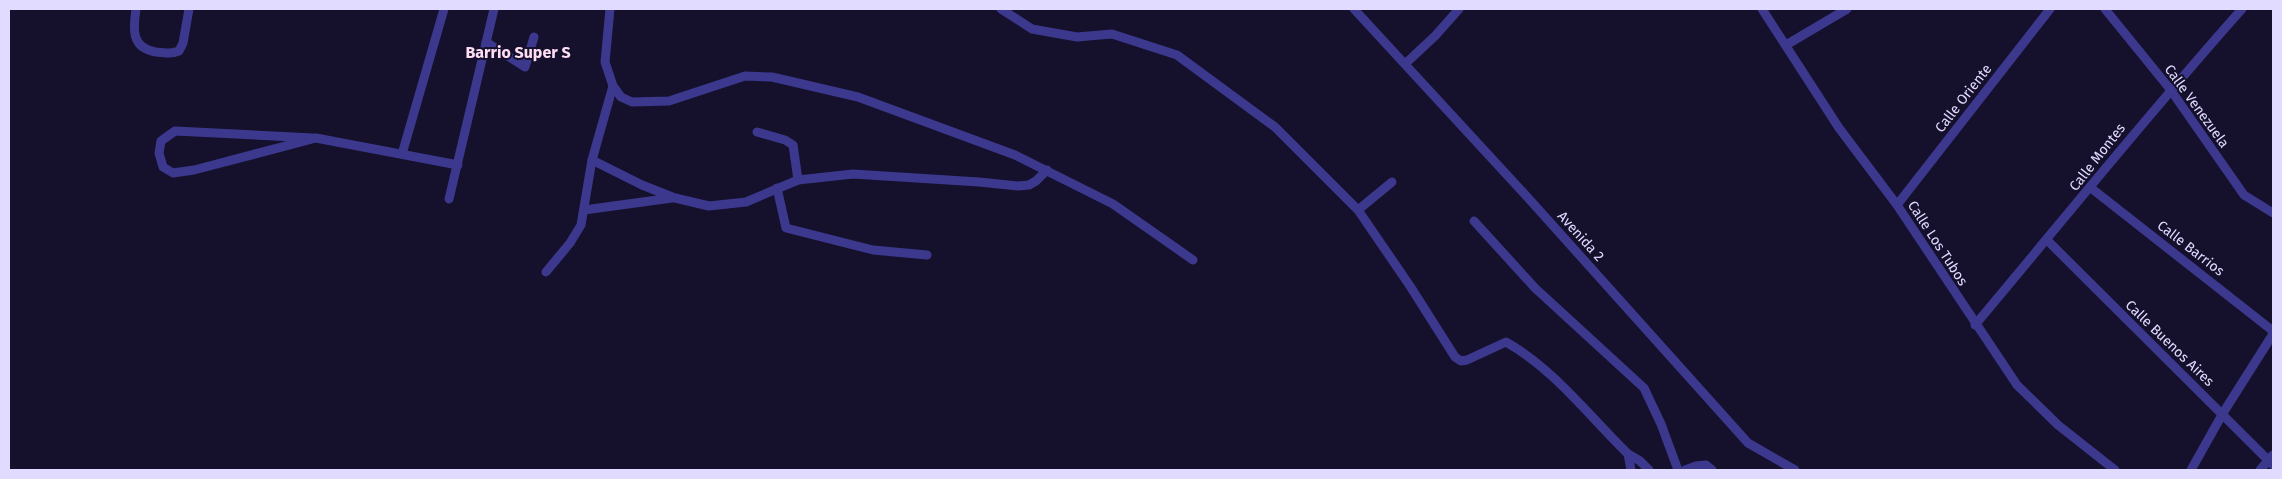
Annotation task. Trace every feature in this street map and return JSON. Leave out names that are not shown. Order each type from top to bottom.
[{"type":"street","points":[[136,9],[133,27],[136,41],[146,50],[170,54],[179,51],[183,43],[189,9]]},
{"type":"street","points":[[402,154],[444,9]]},
{"type":"street","points":[[450,199],[494,9]]},
{"type":"street","points":[[610,9],[605,62],[613,86],[621,97],[632,102],[669,101],[745,76],[772,77],[858,97],[1015,155],[1046,170],[1113,204],[1193,260]]},
{"type":"street","points":[[1001,9],[1032,29],[1077,37],[1112,34],[1177,55],[1275,127],[1358,210],[1455,357],[1461,361],[1467,360],[1506,342],[1516,347],[1567,389],[1628,454],[1640,461],[1649,470]]},
{"type":"street","name":"Avenida 2","points":[[1354,9],[1530,200],[1748,443],[1795,470]]},
{"type":"street","points":[[1405,64],[1435,36],[1459,9]]},
{"type":"street","name":"Calle Los Tubos","points":[[1762,9],[1840,128],[1897,205],[2016,385],[2058,425],[2115,470]]},
{"type":"street","points":[[1786,45],[1847,9]]},
{"type":"street","name":"Calle Oriente","points":[[1897,205],[2050,9]]},
{"type":"street","name":"Calle Venezuela","points":[[2105,9],[2170,89],[2244,195],[2273,213]]},
{"type":"street","name":"Calle Montes","points":[[1975,325],[2091,188],[2117,152],[2170,89],[2242,9]]},
{"type":"street","points":[[486,42],[525,67],[534,37]]},
{"type":"street","points":[[546,272],[570,243],[581,225],[592,160],[613,86]]},
{"type":"street","points":[[316,138],[194,170],[173,173],[163,167],[159,153],[161,140],[175,131],[316,138],[458,165]]},
{"type":"street","points":[[757,132],[793,144],[798,180]]},
{"type":"street","points":[[592,160],[642,186],[675,198],[709,206],[746,202],[798,180],[853,174],[1018,186],[1029,185],[1046,170]]},
{"type":"street","points":[[1358,210],[1392,182]]},
{"type":"street","points":[[777,188],[786,228],[873,250],[927,255]]},
{"type":"street","name":"Calle Barrios","points":[[2091,188],[2273,332]]},
{"type":"street","points":[[584,210],[675,198]]},
{"type":"street","points":[[1474,221],[1534,288],[1644,388],[1661,424],[1678,470]]},
{"type":"street","name":"Calle Buenos Aires","points":[[2047,240],[2166,360],[2272,460]]},
{"type":"street","points":[[2191,470],[2223,413],[2273,332]]},
{"type":"street","points":[[1628,454],[1631,470]]},
{"type":"street","points":[[2260,470],[2272,460]]},
{"type":"street","points":[[1685,470],[1706,465],[1712,470]]},
{"type":"district","name":"Barrio Super S","points":[[518,52]]}]
